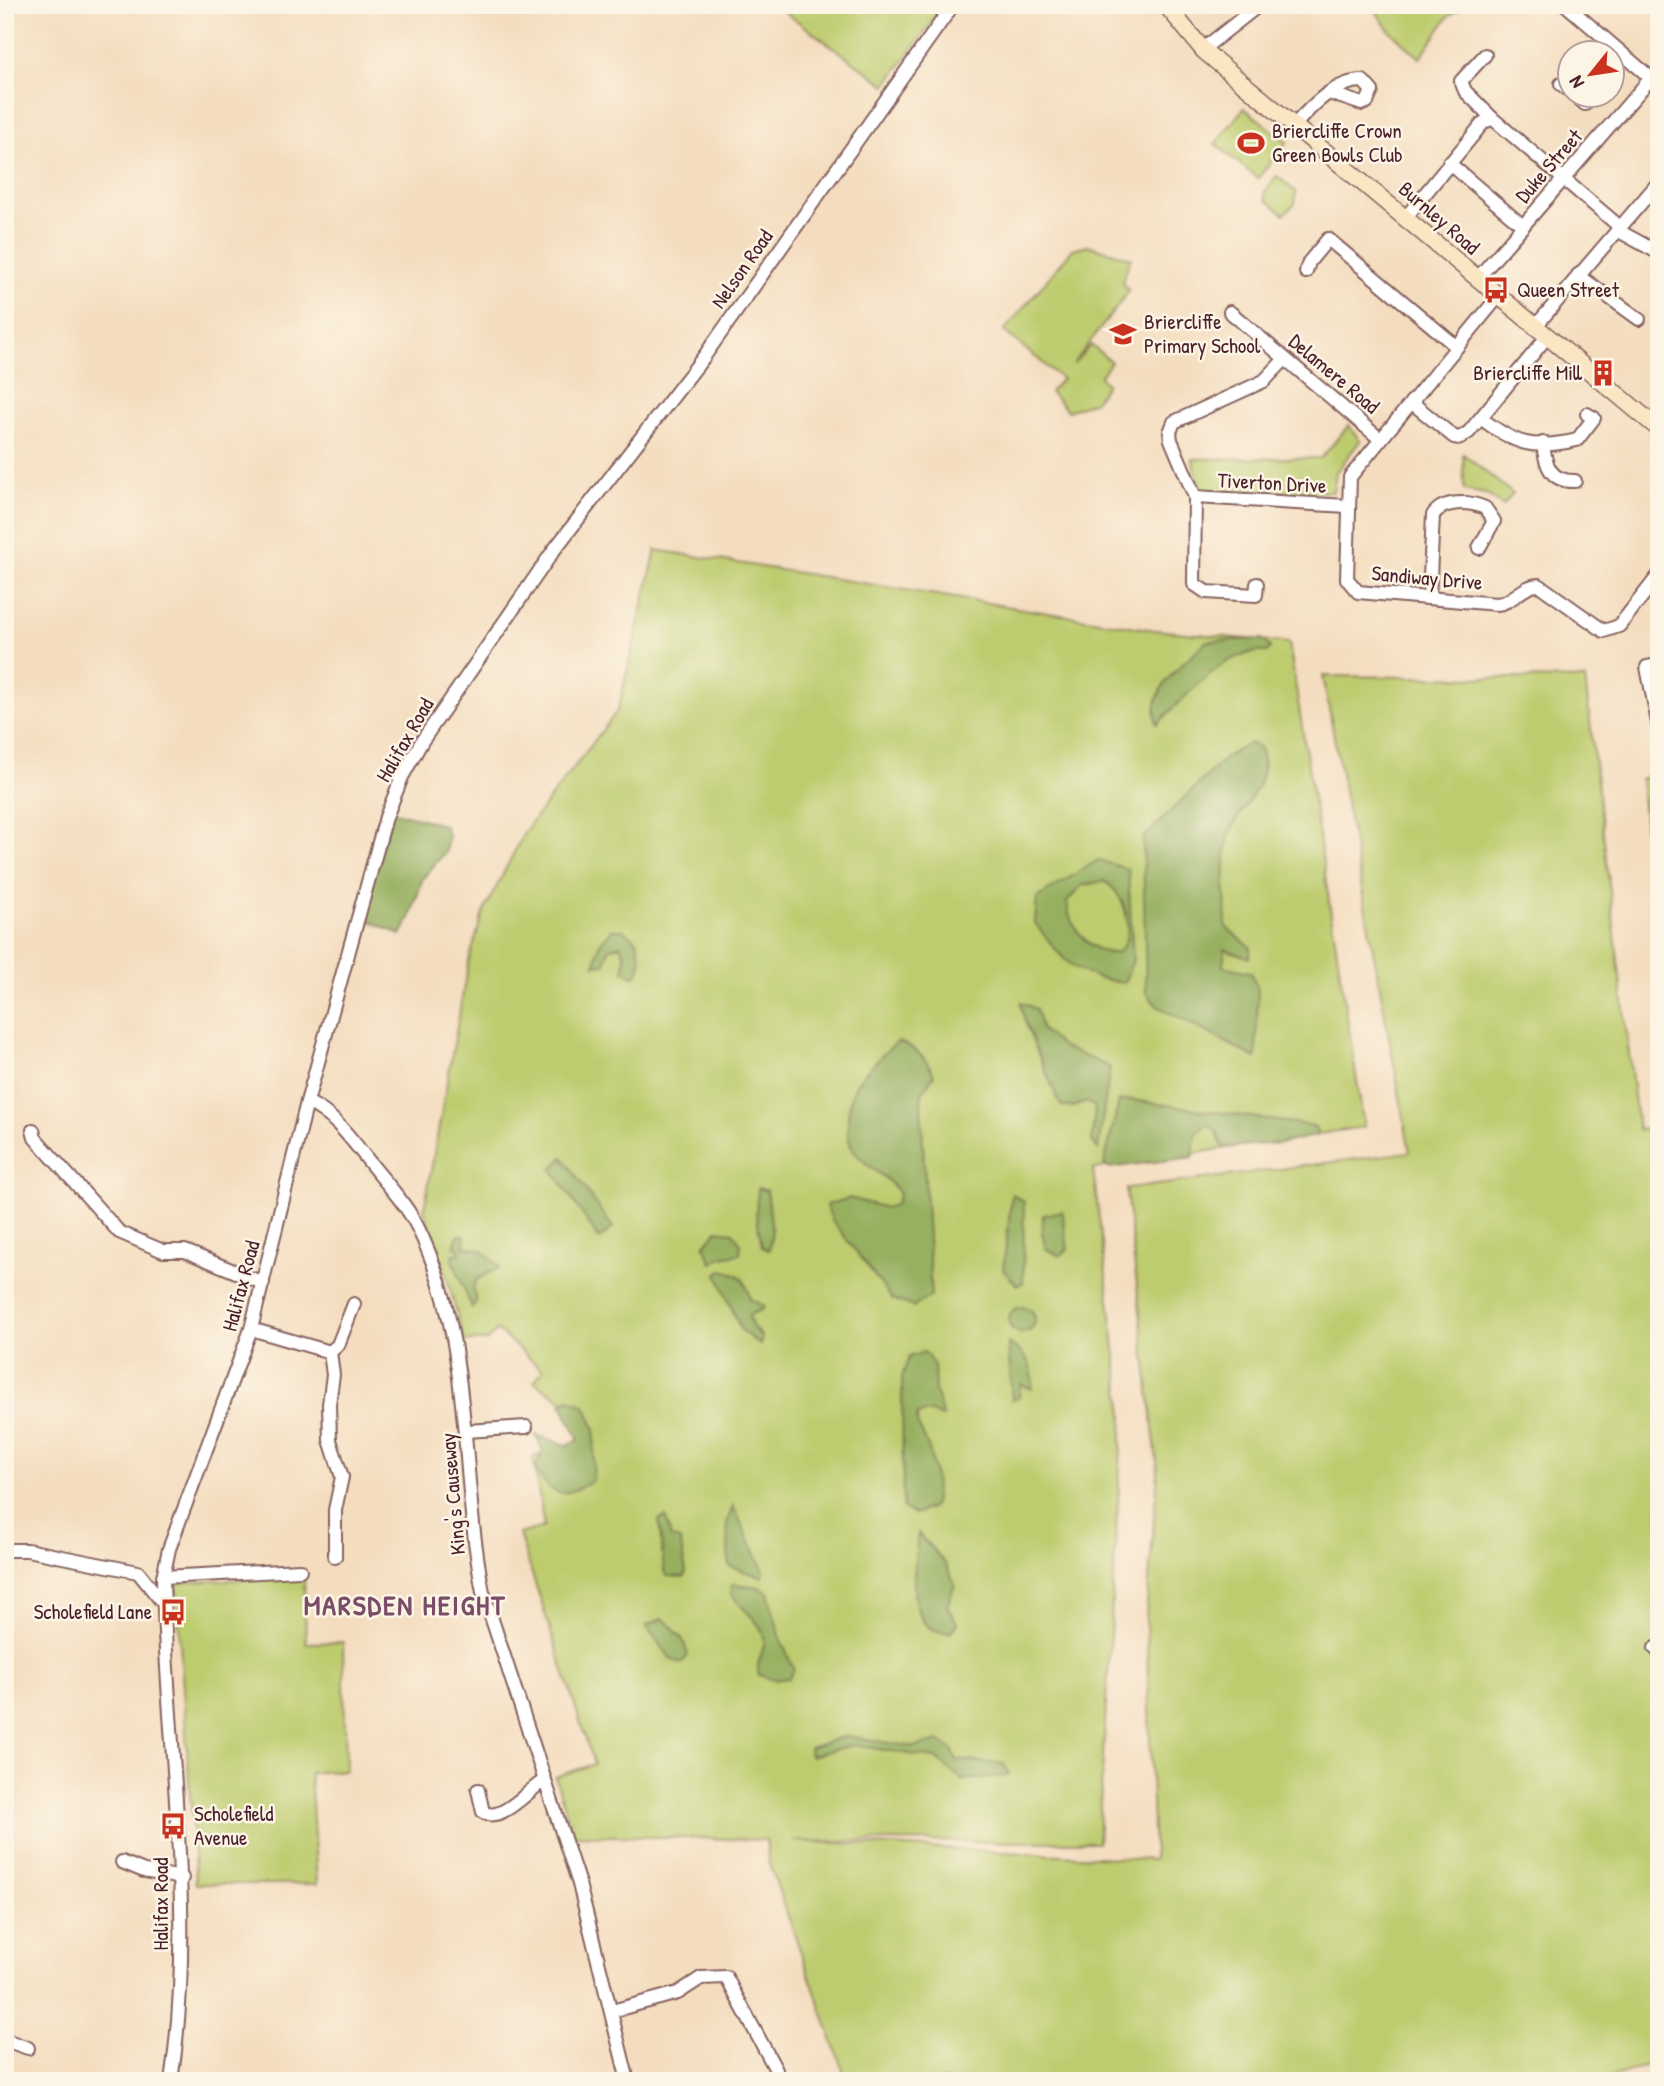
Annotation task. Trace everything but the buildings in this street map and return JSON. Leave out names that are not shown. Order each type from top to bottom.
[{"type":"street","name":"Nelson Road","points":[[554,550],[703,359],[953,5]]},
{"type":"street","name":"Burnley Road","points":[[1166,5],[1203,50],[1406,217],[1540,333],[1659,429]]},
{"type":"street","points":[[1203,50],[1259,5]]},
{"type":"street","points":[[1566,5],[1655,82]]},
{"type":"street","points":[[1485,55],[1461,81],[1465,91],[1489,119],[1619,228],[1659,253]]},
{"type":"street","name":"Duke Street","points":[[1477,279],[1563,180],[1655,82]]},
{"type":"street","points":[[1294,125],[1307,110],[1329,93]]},
{"type":"street","points":[[1406,217],[1489,119]]},
{"type":"street","points":[[1449,163],[1523,226]]},
{"type":"street","points":[[1411,402],[1454,438],[1466,435],[1481,418],[1578,275],[1659,181]]},
{"type":"street","points":[[1306,272],[1309,262],[1328,239],[1457,347]]},
{"type":"street","points":[[1578,275],[1639,319]]},
{"type":"street","name":"Sandiway Drive","points":[[1498,297],[1350,477],[1349,584],[1358,592],[1504,603],[1528,587],[1539,585],[1604,631],[1619,626],[1657,580]]},
{"type":"street","name":"Delamere Road","points":[[1230,312],[1380,439]]},
{"type":"street","name":"Tiverton Drive","points":[[1285,359],[1264,381],[1174,422],[1170,432],[1171,440],[1195,497],[1348,506]]},
{"type":"street","points":[[1481,418],[1510,440],[1556,444],[1577,440],[1593,418]]},
{"type":"street","points":[[1543,443],[1546,465],[1551,473],[1571,484]]},
{"type":"street","points":[[1195,497],[1194,584],[1206,592],[1256,594]]},
{"type":"street","points":[[1429,598],[1433,515],[1438,508],[1448,504],[1485,508],[1494,521],[1479,548]]},
{"type":"street","name":"Halifax Road","points":[[171,2081],[180,1978],[182,1878],[163,1603],[163,1577],[169,1549],[251,1329],[307,1102],[386,817],[402,778],[422,741],[554,550]]},
{"type":"street","points":[[1659,665],[1647,667],[1659,728]]},
{"type":"street","name":"King's Causeway","points":[[307,1102],[324,1110],[343,1129],[417,1225],[440,1282],[452,1325],[467,1431],[469,1493],[484,1591],[579,1884],[628,2081]]},
{"type":"street","points":[[33,1130],[35,1138],[119,1232],[163,1251],[185,1251],[263,1283]]},
{"type":"street","points":[[251,1329],[330,1352],[338,1345],[354,1304]]},
{"type":"street","points":[[330,1352],[333,1375],[329,1404],[330,1440],[342,1477],[335,1510],[335,1558]]},
{"type":"street","points":[[467,1431],[526,1427]]},
{"type":"street","points":[[5,1549],[27,1550],[138,1573],[163,1603]]},
{"type":"street","points":[[163,1577],[300,1570]]},
{"type":"street","points":[[478,1790],[483,1812],[488,1815],[498,1814],[513,1806],[529,1789],[545,1780]]},
{"type":"street","points":[[122,1862],[144,1871],[182,1878]]},
{"type":"street","points":[[612,2011],[678,1993],[701,1978],[726,1977],[776,2070]]},
{"type":"street","points":[[5,2040],[28,2048]]},
{"type":"green space","points":[[792,5],[945,5],[886,85],[786,13]]},
{"type":"green space","points":[[1372,5],[1465,5],[1448,17],[1420,58],[1387,28]]},
{"type":"green space","name":"Briercliffe Crown Green Bowls Club","points":[[1244,108],[1287,142],[1258,178],[1215,144]]},
{"type":"green space","points":[[1277,176],[1296,192],[1295,204],[1284,214],[1266,200],[1264,193]]},
{"type":"green space","points":[[1087,245],[1131,258],[1122,282],[1129,291],[1073,364],[1091,345],[1111,362],[1100,377],[1107,384],[1095,401],[1068,411],[1050,392],[1062,379],[1004,331],[1073,249]]},
{"type":"green space","points":[[1349,425],[1360,441],[1336,472],[1333,492],[1201,491],[1192,459],[1321,458]]},
{"type":"green space","points":[[1463,454],[1513,494],[1503,506],[1486,494],[1464,490]]},
{"type":"green space","points":[[656,550],[1155,630],[1289,643],[1364,1127],[1093,1169],[1123,1414],[1098,1842],[794,1841],[1154,1860],[1146,1618],[1158,1471],[1126,1189],[1410,1152],[1323,676],[1585,679],[1638,1130],[1659,1127],[1659,2061],[1600,2081],[847,2081],[769,1863],[766,1840],[574,1835],[555,1777],[594,1764],[519,1534],[544,1527],[533,1457],[583,1441],[564,1401],[534,1382],[543,1370],[497,1330],[487,1341],[464,1341],[448,1281],[424,1210],[469,960],[483,913],[525,831],[618,710]]},
{"type":"green space","points":[[1262,639],[1270,647],[1267,652],[1251,653],[1221,666],[1157,724],[1155,711],[1162,688],[1178,668],[1207,641]]},
{"type":"green space","points":[[1250,743],[1259,747],[1263,772],[1228,840],[1225,884],[1226,927],[1251,948],[1249,958],[1225,949],[1223,966],[1251,972],[1258,989],[1256,1058],[1157,1006],[1146,993],[1143,838],[1226,757]]},
{"type":"green space","points":[[1659,772],[1659,1010],[1641,779]]},
{"type":"green space","points":[[392,811],[444,825],[448,835],[446,851],[423,878],[410,918],[401,935],[360,916]]},
{"type":"green space","points":[[1098,860],[1128,869],[1133,960],[1124,983],[1081,971],[1063,957],[1035,923],[1037,898]],"holes":[[[1103,881],[1111,886],[1123,904],[1127,926],[1123,946],[1117,953],[1098,949],[1083,937],[1076,929],[1067,902],[1081,886]]]},
{"type":"green space","points":[[612,930],[623,930],[637,940],[641,962],[638,974],[633,976],[624,971],[625,955],[620,945],[609,949],[605,964],[595,965],[600,943]]},
{"type":"green space","points":[[1021,1002],[1036,1009],[1042,1030],[1063,1047],[1110,1067],[1098,1149],[1092,1141],[1095,1107],[1087,1102],[1072,1107],[1061,1106],[1030,1036]]},
{"type":"green space","points":[[898,1042],[919,1054],[934,1075],[922,1093],[921,1105],[931,1296],[913,1307],[892,1299],[832,1220],[826,1205],[850,1198],[886,1208],[896,1204],[899,1194],[894,1187],[852,1148],[848,1119],[856,1085]]},
{"type":"green space","points":[[1132,1100],[1314,1126],[1318,1135],[1283,1143],[1223,1147],[1216,1131],[1207,1124],[1195,1135],[1193,1157],[1108,1168],[1104,1164],[1119,1101]]},
{"type":"green space","points":[[563,1157],[613,1228],[599,1239],[552,1169]]},
{"type":"green space","points":[[758,1188],[767,1191],[772,1231],[769,1250],[762,1247],[756,1213]]},
{"type":"green space","points":[[1012,1194],[1024,1202],[1023,1283],[1017,1285],[1003,1270]]},
{"type":"green space","points":[[1062,1211],[1068,1249],[1060,1256],[1046,1249],[1042,1233],[1043,1215]]},
{"type":"green space","points":[[717,1230],[733,1232],[741,1244],[740,1254],[721,1257],[712,1263],[704,1246]]},
{"type":"green space","points":[[458,1235],[465,1235],[464,1246],[482,1250],[500,1267],[476,1280],[473,1288],[476,1302],[472,1308],[452,1259],[454,1254],[459,1254],[459,1249],[454,1247]]},
{"type":"green space","points":[[721,1270],[739,1275],[750,1299],[764,1306],[749,1315],[752,1326],[762,1337],[760,1345],[741,1330],[717,1274]]},
{"type":"green space","points":[[1022,1307],[1031,1311],[1035,1320],[1031,1329],[1022,1333],[1013,1329],[1009,1320],[1013,1311]]},
{"type":"green space","points":[[1008,1343],[1025,1357],[1032,1374],[1032,1389],[1020,1384],[1019,1398],[1012,1400]]},
{"type":"green space","points":[[924,1352],[934,1365],[935,1390],[943,1417],[928,1412],[918,1414],[918,1426],[932,1461],[936,1490],[933,1507],[915,1514],[903,1509],[902,1377],[909,1357]]},
{"type":"green space","points":[[569,1399],[585,1406],[595,1429],[593,1480],[574,1490],[560,1493],[547,1486],[535,1468],[543,1452],[536,1435],[567,1445],[579,1440],[561,1403]]},
{"type":"green space","points":[[733,1506],[764,1572],[762,1577],[729,1566],[727,1522]]},
{"type":"green space","points":[[666,1517],[671,1538],[680,1540],[686,1572],[684,1577],[667,1576],[664,1571],[659,1520]]},
{"type":"green space","points":[[918,1533],[945,1563],[955,1584],[947,1606],[957,1623],[951,1632],[935,1630],[924,1623],[918,1611],[914,1579]]},
{"type":"green space","points":[[304,1576],[306,1643],[343,1642],[346,1770],[310,1773],[317,1884],[196,1884],[176,1583]]},
{"type":"green space","points":[[732,1584],[759,1587],[768,1593],[782,1643],[794,1669],[789,1678],[773,1680],[759,1675],[758,1666],[764,1636],[757,1623],[731,1594]]},
{"type":"green space","points":[[663,1618],[682,1638],[688,1655],[682,1663],[672,1660],[646,1626]]},
{"type":"green space","points":[[847,1736],[914,1747],[939,1741],[952,1750],[957,1760],[1004,1764],[1009,1773],[1005,1776],[963,1780],[935,1758],[853,1745],[810,1756],[809,1748]]},
{"type":"place","name":"Briercliffe Crown Green Bowls Club","points":[[1251,143]]},
{"type":"place","name":"Queen Street","points":[[1496,290]]},
{"type":"place","name":"Briercliffe Primary School","points":[[1123,334]]},
{"type":"place","name":"Briercliffe Mill","points":[[1603,373]]},
{"type":"place","name":"Scholefield Lane","points":[[173,1612]]},
{"type":"place","name":"Scholefield Avenue","points":[[173,1826]]},
{"type":"district","name":"MARSDEN HEIGHT","points":[[405,1605]]}]
